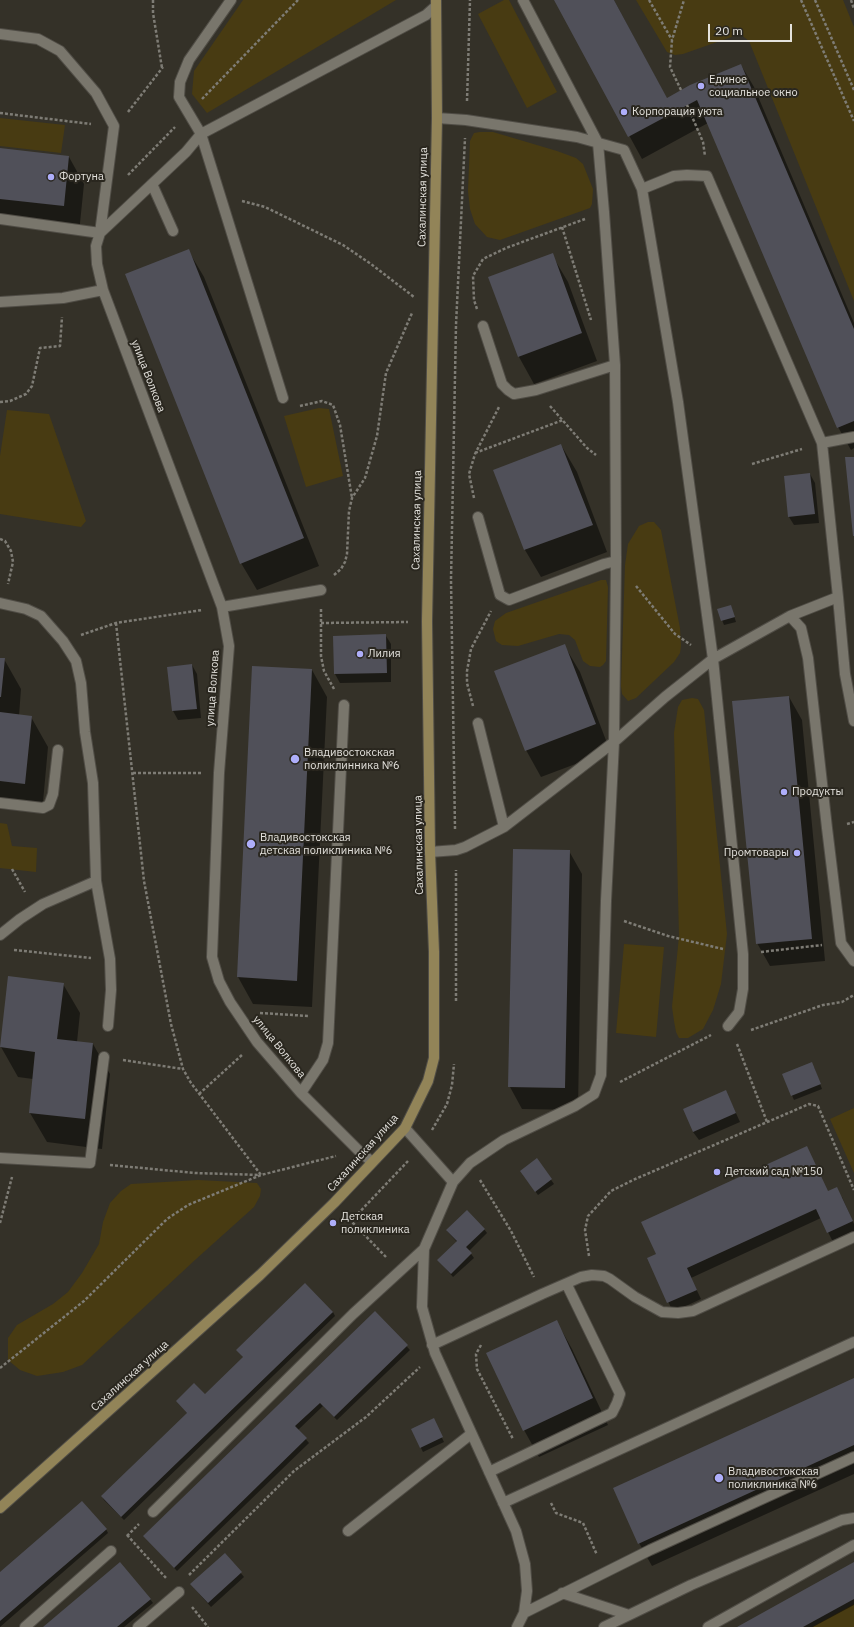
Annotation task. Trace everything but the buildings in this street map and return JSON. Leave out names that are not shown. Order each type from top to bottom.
[{"type":"main road","name":"Сахалинская улица","points":[[0,1508],[260,1274],[334,1203],[405,1128],[428,1081],[434,1058],[434,952],[430,852],[428,621],[437,118],[436,3]]},
{"type":"street","points":[[231,0],[188,60],[180,82],[179,97],[201,134],[283,398]]},
{"type":"street","points":[[517,1627],[524,1613],[528,1591],[525,1564],[516,1531],[433,1349],[422,1308],[424,1249],[453,1182],[470,1163],[504,1140],[575,1106],[594,1094],[601,1074],[606,911],[614,742],[616,561],[615,365],[604,212],[598,143],[523,0]]},
{"type":"street","points":[[0,219],[100,233],[186,152],[201,134],[426,15],[436,3]]},
{"type":"street","points":[[0,34],[38,39],[60,51],[96,93],[114,126]]},
{"type":"street","points":[[437,118],[466,120],[577,137],[624,150],[642,189],[678,402],[713,659],[743,954],[743,988],[738,1012],[730,1030]]},
{"type":"street","name":"улица Волкова","points":[[114,126],[100,233],[96,246],[97,264],[103,290],[222,607],[229,646],[219,773],[212,956],[219,981],[236,1012],[257,1042],[301,1093],[372,1162]]},
{"type":"street","points":[[642,189],[674,176],[707,176],[822,443],[845,674],[854,721]]},
{"type":"street","points":[[152,184],[173,231]]},
{"type":"street","points":[[0,302],[63,298],[103,290]]},
{"type":"street","points":[[483,326],[502,384],[514,394],[536,390],[615,365]]},
{"type":"street","points":[[822,443],[854,437]]},
{"type":"street","points":[[478,517],[500,595],[509,600],[604,564],[616,561]]},
{"type":"street","points":[[222,607],[321,590]]},
{"type":"street","points":[[430,852],[456,850],[480,840],[504,827],[614,742],[665,697],[713,659],[790,616],[838,597]]},
{"type":"street","points":[[2,604],[26,609],[41,616],[63,641],[76,661],[81,683],[85,732],[92,783],[96,881],[110,960],[111,990],[108,1026]]},
{"type":"street","points":[[790,616],[801,628],[808,658],[826,828],[841,942],[854,961]]},
{"type":"street","points":[[301,1093],[323,1060],[328,1043],[344,705]]},
{"type":"street","points":[[478,723],[504,827]]},
{"type":"street","points":[[0,803],[42,808],[49,805],[53,794],[58,750]]},
{"type":"street","points":[[0,935],[35,909],[71,891],[96,881]]},
{"type":"street","points":[[0,1158],[90,1163],[104,1057]]},
{"type":"street","points":[[405,1128],[453,1182]]},
{"type":"street","points":[[433,1349],[542,1294],[592,1275],[604,1276],[610,1279],[635,1297],[662,1312],[693,1311],[854,1237]]},
{"type":"street","points":[[153,1512],[353,1314],[424,1249]]},
{"type":"street","points":[[489,1472],[612,1413],[617,1403],[620,1394],[567,1285]]},
{"type":"street","points":[[503,1503],[854,1342]]},
{"type":"street","points":[[348,1531],[471,1434]]},
{"type":"street","points":[[524,1613],[604,1572],[854,1457]]},
{"type":"street","points":[[604,1627],[692,1585],[842,1520],[854,1518]]},
{"type":"street","points":[[708,1627],[854,1545]]},
{"type":"street","points":[[25,1627],[111,1551]]},
{"type":"street","points":[[138,1627],[177,1590]]},
{"type":"street","points":[[562,1593],[629,1615]]},
{"type":"path","points":[[153,0],[153,13],[162,68]]},
{"type":"path","points":[[456,850],[451,557],[456,325],[470,0]]},
{"type":"path","points":[[649,0],[672,40]]},
{"type":"path","points":[[681,90],[670,67],[672,40],[684,0]]},
{"type":"path","points":[[802,0],[854,121]]},
{"type":"path","points":[[815,0],[854,90]]},
{"type":"path","points":[[851,0],[854,8]]},
{"type":"path","points":[[687,105],[703,142],[707,176]]},
{"type":"path","points":[[0,113],[114,126]]},
{"type":"path","points":[[221,196],[265,206],[343,245],[371,264],[418,300]]},
{"type":"path","points":[[483,326],[474,300],[473,276],[483,259],[506,248],[604,212]]},
{"type":"path","points":[[562,227],[592,324]]},
{"type":"path","points":[[0,402],[10,401],[26,394],[32,386],[40,348],[60,346],[63,298]]},
{"type":"path","points":[[344,705],[336,694],[324,671],[321,656],[321,590],[324,583],[341,569],[345,562],[347,554],[349,511],[352,498],[364,478],[378,436],[386,372],[398,342],[415,307]]},
{"type":"path","points":[[478,517],[469,474],[475,454],[508,390]]},
{"type":"path","points":[[536,390],[587,448],[598,456],[615,463]]},
{"type":"path","points":[[283,398],[285,405],[292,408],[322,401],[333,405],[340,425],[352,498]]},
{"type":"path","points":[[475,454],[563,420]]},
{"type":"path","points":[[752,464],[822,443]]},
{"type":"path","points":[[0,539],[5,541],[11,551],[13,562],[2,604]]},
{"type":"path","points":[[616,561],[674,634],[713,659]]},
{"type":"path","points":[[478,723],[467,683],[467,671],[471,649],[500,595]]},
{"type":"path","points":[[63,641],[116,623],[222,607]]},
{"type":"path","points":[[321,623],[428,621]]},
{"type":"path","points":[[116,623],[144,881],[171,1024],[183,1069],[199,1094],[261,1175]]},
{"type":"path","points":[[133,773],[219,773]]},
{"type":"path","points":[[12,869],[35,909]]},
{"type":"path","points":[[606,911],[625,921],[668,936],[743,954],[797,949]]},
{"type":"path","points":[[8,949],[110,960]]},
{"type":"path","points":[[594,1094],[730,1030],[757,1028],[823,1005],[842,1002],[854,996]]},
{"type":"path","points":[[236,1012],[330,1018]]},
{"type":"path","points":[[730,1030],[767,1122]]},
{"type":"path","points":[[199,1094],[257,1042]]},
{"type":"path","points":[[104,1057],[183,1069]]},
{"type":"path","points":[[592,1275],[585,1230],[588,1216],[611,1191],[810,1104],[818,1106],[854,1190]]},
{"type":"path","points":[[400,1271],[351,1221],[421,1146]]},
{"type":"path","points":[[0,1368],[84,1301],[167,1219],[188,1205],[261,1175],[358,1150]]},
{"type":"path","points":[[0,1223],[16,1159]]},
{"type":"path","points":[[470,1163],[511,1232],[542,1294]]},
{"type":"path","points":[[131,1167],[195,1173],[261,1175]]},
{"type":"path","points":[[483,1341],[476,1354],[477,1369],[521,1456]]},
{"type":"path","points":[[177,1590],[294,1471],[366,1417],[433,1349]]},
{"type":"path","points":[[111,1551],[153,1512]]},
{"type":"path","points":[[556,1514],[583,1523],[604,1572]]},
{"type":"path","points":[[127,1535],[208,1627]]},
{"type":"shaded area","points":[[243,0],[396,0],[207,113],[192,94],[194,71]]},
{"type":"shaded area","points":[[504,0],[509,0],[557,92],[527,108],[478,14]]},
{"type":"shaded area","points":[[636,0],[843,0],[854,27],[854,301],[749,41],[740,34],[683,54],[675,55],[667,52]]},
{"type":"shaded area","points":[[0,118],[65,125],[61,153],[0,146]]},
{"type":"shaded area","points":[[493,132],[576,158],[583,164],[593,189],[592,204],[590,208],[500,240],[487,237],[475,224],[470,209],[468,191],[470,141],[474,133]]},
{"type":"shaded area","points":[[319,408],[329,409],[343,476],[306,487],[284,416]]},
{"type":"shaded area","points":[[7,410],[49,414],[86,521],[81,527],[0,514],[0,456]]},
{"type":"shaded area","points":[[648,522],[654,522],[661,530],[680,628],[681,646],[680,653],[674,662],[636,698],[628,701],[622,694],[621,686],[625,565],[628,544],[639,526]]},
{"type":"shaded area","points":[[601,580],[606,580],[608,587],[606,661],[600,667],[590,666],[583,661],[575,640],[569,635],[559,634],[518,646],[502,645],[496,641],[493,629],[495,621],[506,613]]},
{"type":"shaded area","points":[[692,698],[698,699],[704,710],[727,934],[721,984],[713,1010],[703,1029],[688,1038],[679,1038],[676,1032],[672,1007],[679,936],[674,733],[678,707],[682,700]]},
{"type":"shaded area","points":[[0,823],[7,824],[12,846],[37,848],[36,872],[0,868]]},
{"type":"shaded area","points":[[624,944],[664,947],[656,1037],[616,1033]]},
{"type":"shaded area","points":[[854,1108],[854,1173],[830,1119]]},
{"type":"shaded area","points":[[198,1180],[257,1183],[261,1189],[260,1196],[254,1207],[82,1365],[63,1372],[37,1376],[20,1370],[8,1360],[8,1338],[17,1325],[53,1304],[68,1292],[82,1273],[99,1244],[103,1222],[110,1203],[121,1191],[131,1184]]},
{"type":"shaded area","points":[[854,1604],[854,1627],[812,1627]]},
{"type":"place","name":"Единое социальное окно","points":[[701,86]]},
{"type":"place","name":"Корпорация уюта","points":[[624,112]]},
{"type":"place","name":"Фортуна","points":[[51,177]]},
{"type":"place","name":"Лилия","points":[[360,654]]},
{"type":"place","name":"Владивостокская поликлинника №6","points":[[295,759]]},
{"type":"place","name":"Продукты","points":[[784,792]]},
{"type":"place","name":"Владивостокская детская поликлиника №6","points":[[251,844]]},
{"type":"place","name":"Промтовары","points":[[797,853]]},
{"type":"place","name":"Детский сад №150","points":[[717,1172]]},
{"type":"place","name":"Детская поликлиника","points":[[333,1223]]},
{"type":"place","name":"Владивостокская поликлиника №6","points":[[719,1478]]}]
